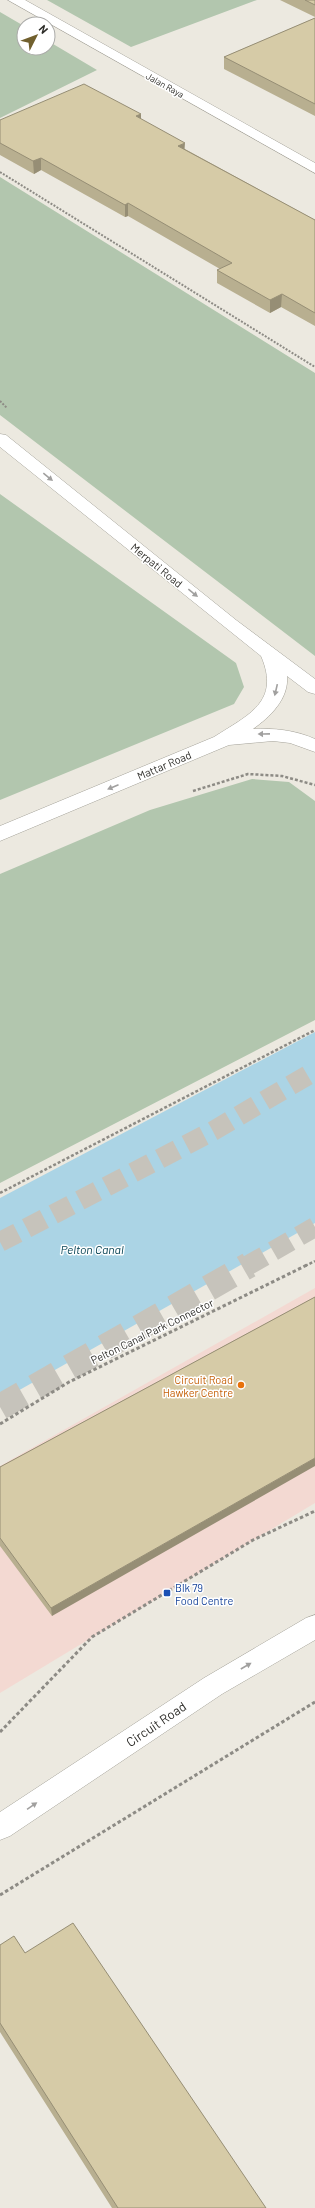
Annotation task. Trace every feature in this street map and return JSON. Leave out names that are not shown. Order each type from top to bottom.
[{"type":"street","name":"Jalan Raya","points":[[15,0],[315,169]]},
{"type":"street","name":"Merpati Road","points":[[0,439],[315,688]]},
{"type":"street","name":"Mattar Road","points":[[0,834],[221,741],[253,719],[268,706],[276,694],[278,678],[269,653]]},
{"type":"street","points":[[221,741],[258,734],[276,734],[299,738],[315,746]]},
{"type":"street","name":"Circuit Road","points":[[0,1827],[212,1686],[315,1626]]},
{"type":"path","points":[[0,172],[315,367]]},
{"type":"path","points":[[0,1193],[315,1030]]},
{"type":"path","name":"Pelton Canal Park Connector","points":[[0,1424],[68,1382],[315,1261]]},
{"type":"path","points":[[0,1732],[92,1637],[253,1540],[315,1511]]},
{"type":"path","points":[[0,1895],[315,1702]]},
{"type":"shaded area","name":"Circuit Road Hawker Centre","points":[[315,1288],[315,1503],[0,1693],[0,1466]]},
{"type":"green space","points":[[47,0],[257,0],[131,47]]},
{"type":"green space","points":[[0,12],[16,21],[16,56],[56,56],[56,46],[97,70],[0,118]]},
{"type":"green space","points":[[0,177],[315,373],[315,656],[0,415]]},
{"type":"green space","points":[[0,494],[236,663],[244,687],[234,704],[0,800]]},
{"type":"green space","points":[[252,779],[289,782],[315,801],[315,1020],[0,1183],[0,874],[150,810]]},
{"type":"water","name":"Pelton Canal","points":[[315,1032],[315,1223],[0,1401],[0,1198]]},
{"type":"building","points":[[305,0],[315,0],[315,5]]},
{"type":"building","points":[[315,18],[315,104],[224,57]]},
{"type":"building","points":[[84,84],[141,114],[136,116],[185,143],[178,146],[315,220],[315,313],[282,294],[270,300],[217,270],[232,263],[128,203],[125,205],[41,158],[33,161],[0,143],[0,120]]},
{"type":"building","name":"Circuit Road Hawker Centre","points":[[315,1297],[315,1458],[51,1608],[0,1538],[0,1467]]},
{"type":"building","points":[[73,1923],[266,2208],[118,2208],[0,2023],[0,1945],[14,1936],[25,1953]]},
{"type":"tunnel","points":[[0,1242],[213,1131],[315,1071]]},
{"type":"tunnel","points":[[247,1266],[315,1227]]},
{"type":"tunnel","points":[[0,1407],[249,1265]]},
{"type":"place","name":"Circuit Road Hawker Centre","points":[[241,1385]]},
{"type":"place","name":"Blk 79 Food Centre","points":[[167,1593]]}]
